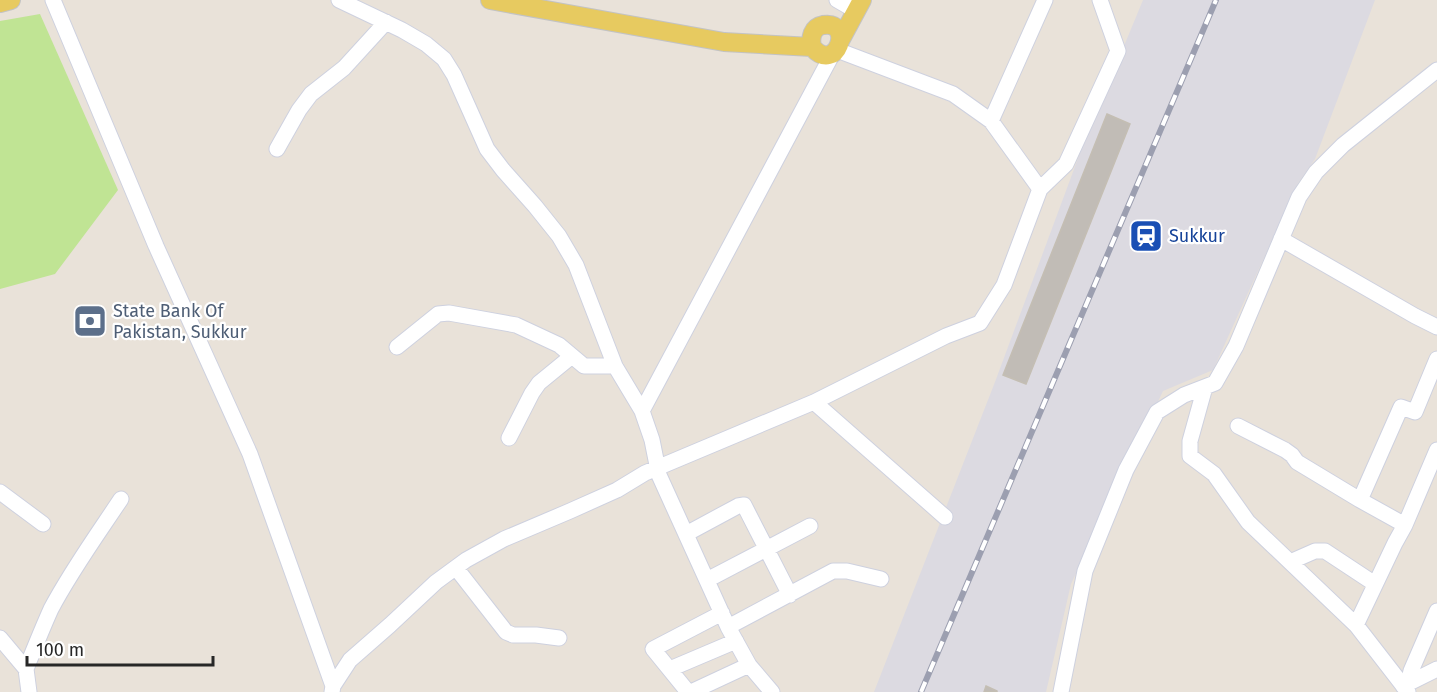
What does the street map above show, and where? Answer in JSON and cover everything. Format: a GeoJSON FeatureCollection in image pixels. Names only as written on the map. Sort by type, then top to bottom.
{"type":"FeatureCollection","features":[{"type":"Feature","properties":{"kind":"main road"},"geometry":{"type":"LineString","coordinates":[[0,3],[11,0]]}},
{"type":"Feature","properties":{"kind":"main road"},"geometry":{"type":"LineString","coordinates":[[496,1],[724,42],[812,47],[821,55],[827,55],[837,47],[859,5]]}},
{"type":"Feature","properties":{"kind":"main road"},"geometry":{"type":"LineString","coordinates":[[812,47],[811,36],[814,30],[824,25],[836,28],[839,33],[837,47]]}},
{"type":"Feature","properties":{"kind":"street"},"geometry":{"type":"LineString","coordinates":[[53,0],[156,246],[250,454],[333,689]]}},
{"type":"Feature","properties":{"kind":"street"},"geometry":{"type":"LineString","coordinates":[[339,0],[387,22],[426,44],[444,59],[454,75],[487,149],[559,236],[576,265],[615,366],[649,427],[659,475],[725,620],[749,665],[772,692]]}},
{"type":"Feature","properties":{"kind":"street"},"geometry":{"type":"LineString","coordinates":[[837,0],[859,5]]}},
{"type":"Feature","properties":{"kind":"street"},"geometry":{"type":"LineString","coordinates":[[991,121],[1045,0]]}},
{"type":"Feature","properties":{"kind":"street"},"geometry":{"type":"LineString","coordinates":[[333,689],[350,660],[436,582],[504,539],[616,490],[645,473],[814,402],[946,336],[980,323],[1004,285],[1040,189],[1066,164],[1118,51],[1100,0]]}},
{"type":"Feature","properties":{"kind":"street"},"geometry":{"type":"LineString","coordinates":[[277,149],[311,94],[344,68],[387,22]]}},
{"type":"Feature","properties":{"kind":"street"},"geometry":{"type":"LineString","coordinates":[[642,411],[837,47],[953,94],[991,121],[1040,189]]}},
{"type":"Feature","properties":{"kind":"street"},"geometry":{"type":"LineString","coordinates":[[1062,692],[1085,571],[1126,470],[1157,412],[1184,395],[1215,383],[1236,346],[1299,197],[1316,172],[1343,145],[1437,70]]}},
{"type":"Feature","properties":{"kind":"street"},"geometry":{"type":"LineString","coordinates":[[1281,239],[1437,327]]}},
{"type":"Feature","properties":{"kind":"street"},"geometry":{"type":"LineString","coordinates":[[397,347],[438,314],[448,313],[516,325],[559,345],[584,366],[615,366]]}},
{"type":"Feature","properties":{"kind":"street"},"geometry":{"type":"LineString","coordinates":[[509,438],[539,383],[572,356]]}},
{"type":"Feature","properties":{"kind":"street"},"geometry":{"type":"LineString","coordinates":[[1360,500],[1401,407],[1415,412],[1437,359]]}},
{"type":"Feature","properties":{"kind":"street"},"geometry":{"type":"LineString","coordinates":[[1205,387],[1190,441],[1190,456],[1214,474],[1248,522],[1356,625],[1406,687]]}},
{"type":"Feature","properties":{"kind":"street"},"geometry":{"type":"LineString","coordinates":[[814,402],[945,516]]}},
{"type":"Feature","properties":{"kind":"street"},"geometry":{"type":"LineString","coordinates":[[1239,426],[1285,450],[1296,462],[1405,525]]}},
{"type":"Feature","properties":{"kind":"street"},"geometry":{"type":"LineString","coordinates":[[1356,625],[1405,525],[1437,450]]}},
{"type":"Feature","properties":{"kind":"street"},"geometry":{"type":"LineString","coordinates":[[0,492],[43,524]]}},
{"type":"Feature","properties":{"kind":"street"},"geometry":{"type":"LineString","coordinates":[[29,692],[26,669],[50,611],[78,563],[121,499]]}},
{"type":"Feature","properties":{"kind":"street"},"geometry":{"type":"LineString","coordinates":[[686,534],[744,505],[790,595]]}},
{"type":"Feature","properties":{"kind":"street"},"geometry":{"type":"LineString","coordinates":[[707,580],[810,526]]}},
{"type":"Feature","properties":{"kind":"street"},"geometry":{"type":"LineString","coordinates":[[1290,562],[1315,551],[1324,551],[1375,584]]}},
{"type":"Feature","properties":{"kind":"street"},"geometry":{"type":"LineString","coordinates":[[456,568],[506,632],[513,635],[536,635],[559,639]]}},
{"type":"Feature","properties":{"kind":"street"},"geometry":{"type":"LineString","coordinates":[[749,665],[690,692],[653,649],[790,595],[833,571],[847,571],[881,579]]}},
{"type":"Feature","properties":{"kind":"street"},"geometry":{"type":"LineString","coordinates":[[1406,687],[1437,611]]}},
{"type":"Feature","properties":{"kind":"street"},"geometry":{"type":"LineString","coordinates":[[0,638],[26,669]]}},
{"type":"Feature","properties":{"kind":"street"},"geometry":{"type":"LineString","coordinates":[[670,669],[736,641]]}},
{"type":"Feature","properties":{"kind":"street"},"geometry":{"type":"LineString","coordinates":[[1406,687],[1437,669]]}},
{"type":"Feature","properties":{"kind":"shaded area"},"geometry":{"type":"Polygon","coordinates":[[[1143,0],[1375,0],[1315,159],[1298,183],[1213,370],[1163,391],[1071,584],[1046,692],[874,692],[995,382],[1083,145],[1143,0]]]}},
{"type":"Feature","properties":{"kind":"green space"},"geometry":{"type":"Polygon","coordinates":[[[40,14],[118,190],[55,274],[0,289],[0,21],[40,14]]]}},
{"type":"Feature","properties":{"kind":"building"},"geometry":{"type":"Polygon","coordinates":[[[1107,114],[1130,124],[1026,384],[1003,375],[1107,114]]]}},
{"type":"Feature","properties":{"kind":"building"},"geometry":{"type":"Polygon","coordinates":[[[986,686],[997,691],[997,692],[984,692],[986,686]]]}},
{"type":"Feature","properties":{"kind":"railway"},"geometry":{"type":"LineString","coordinates":[[921,692],[1216,0]]}},
{"type":"Feature","properties":{"kind":"place","name":"Sukkur"},"geometry":{"type":"Point","coordinates":[1146,236]}},
{"type":"Feature","properties":{"kind":"place","name":"State Bank Of Pakistan, Sukkur"},"geometry":{"type":"Point","coordinates":[90,321]}}]}
